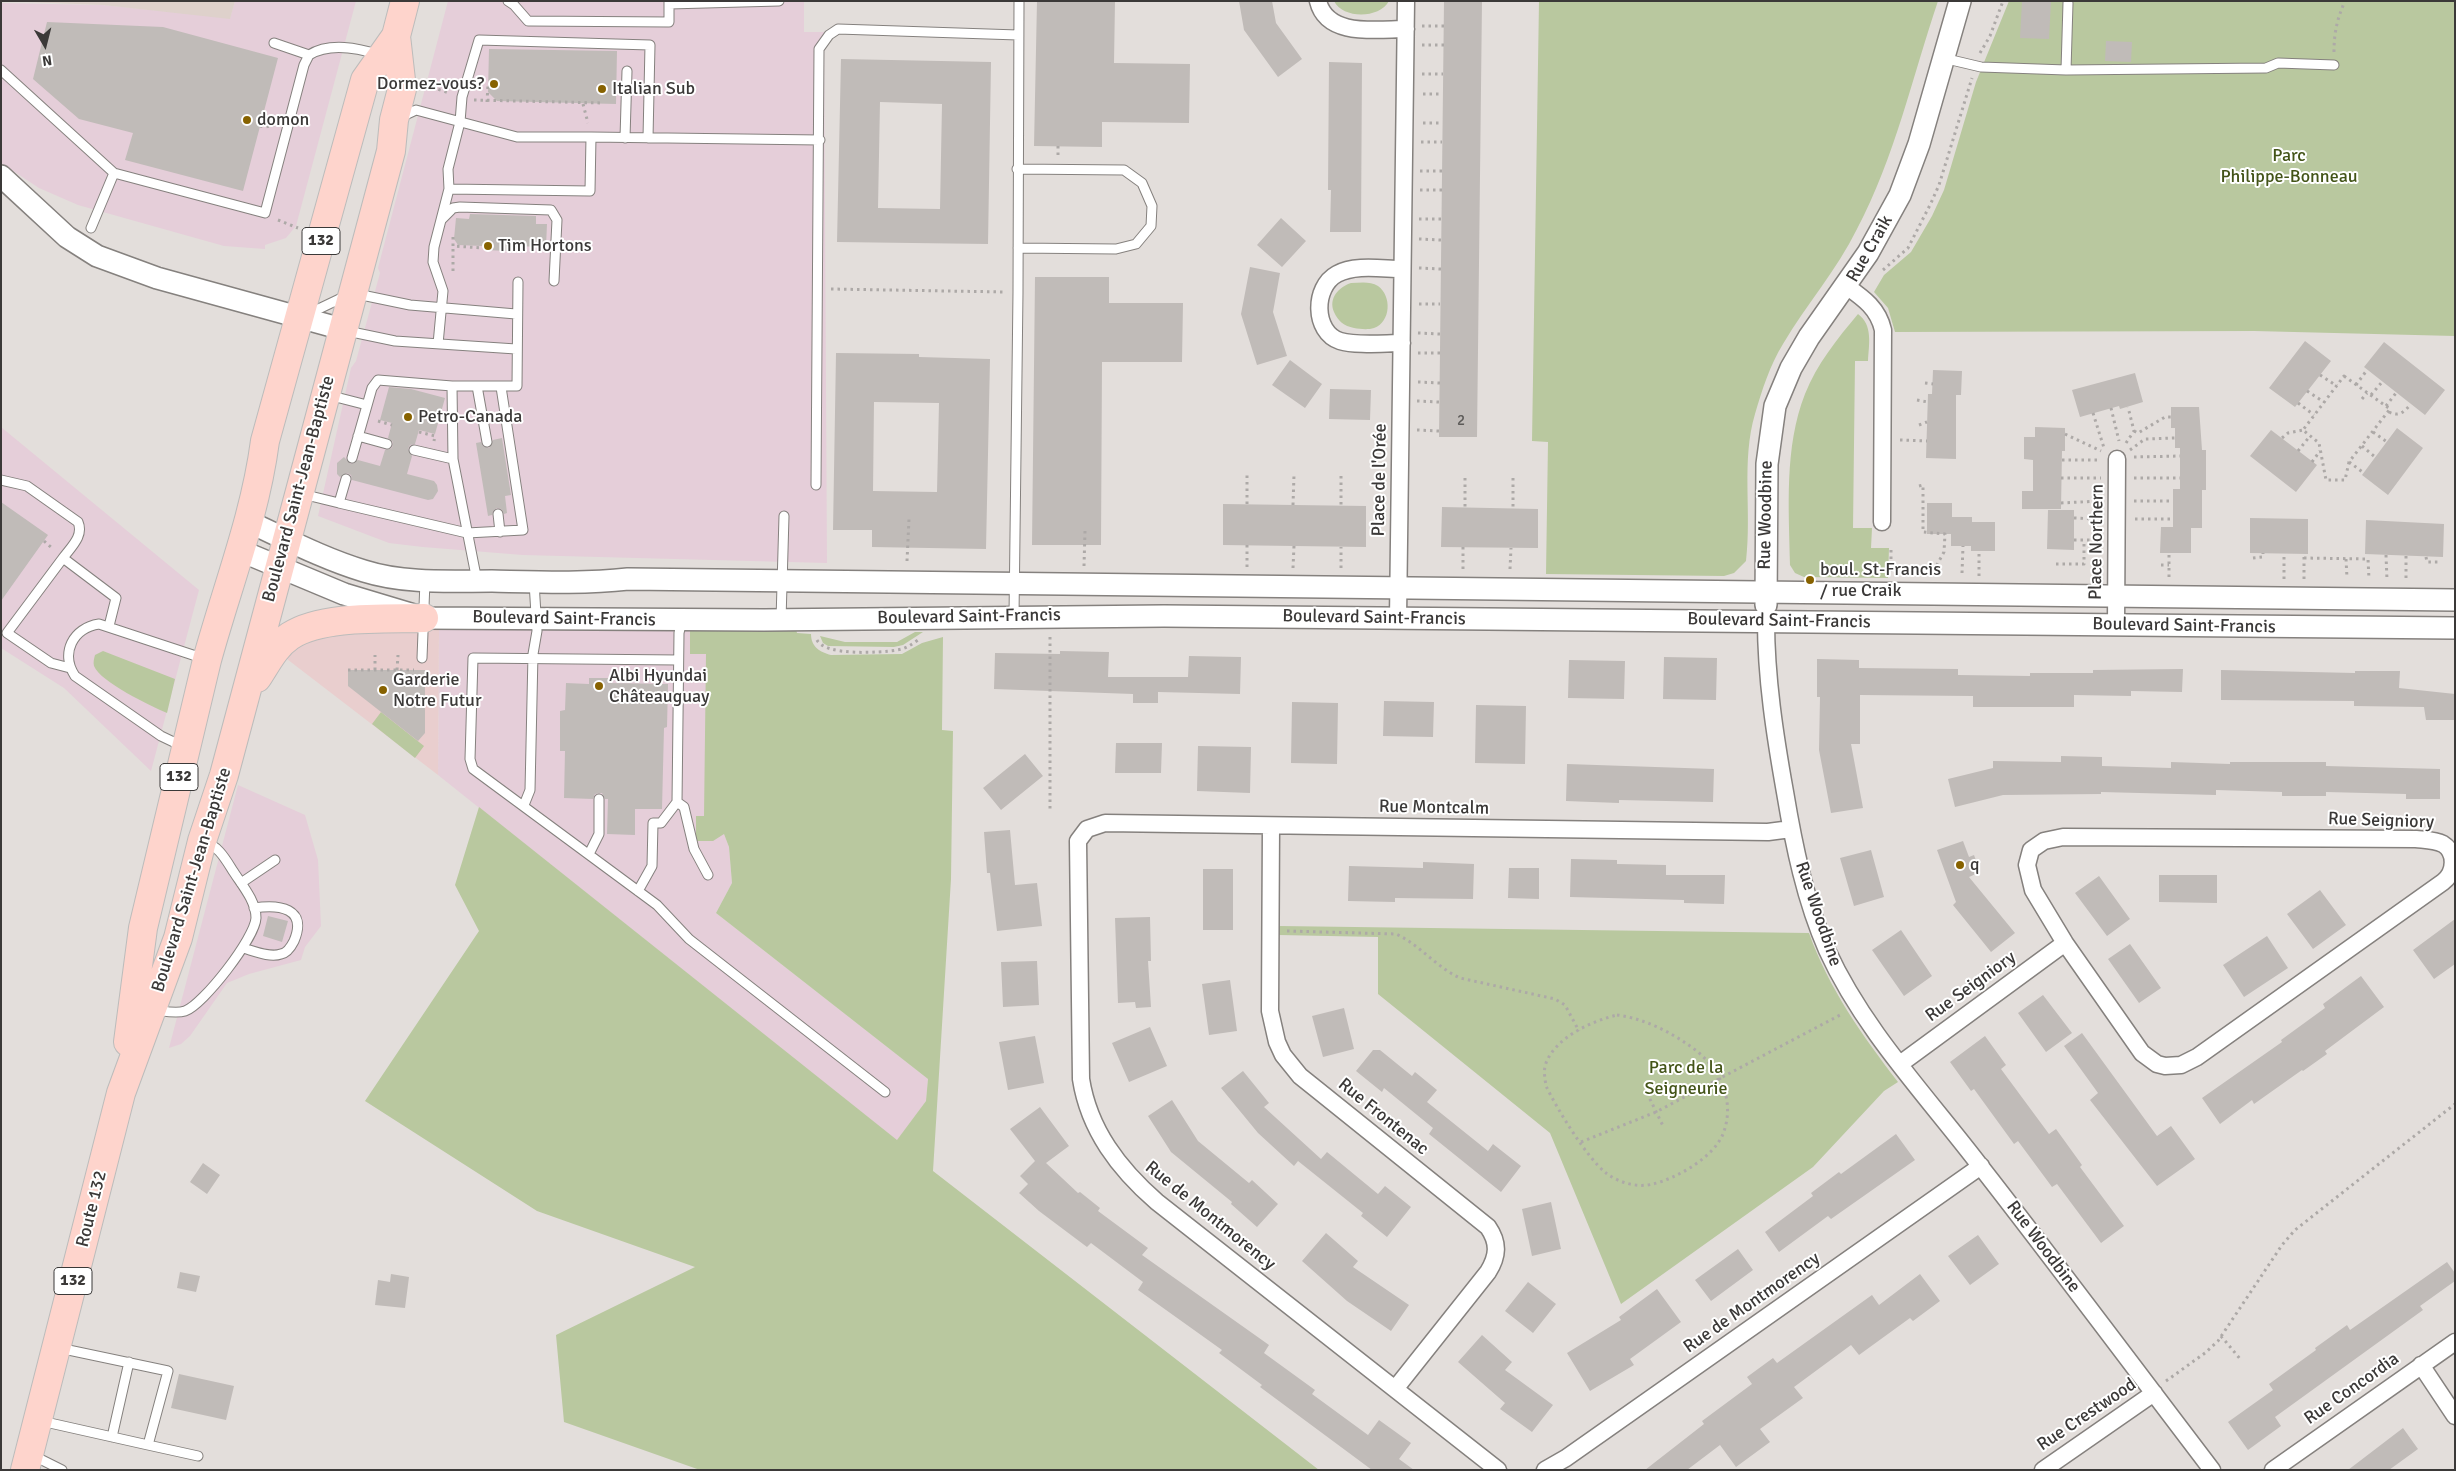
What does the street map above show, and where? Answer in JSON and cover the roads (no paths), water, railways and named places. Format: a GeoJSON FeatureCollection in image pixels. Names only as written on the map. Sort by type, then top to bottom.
{"type":"FeatureCollection","features":[{"type":"Feature","properties":{"kind":"highway","name":"Boulevard Saint-Jean-Baptiste"},"geometry":{"type":"LineString","coordinates":[[121,1093],[142,1007],[143,928],[207,660],[241,551],[260,480],[266,441],[365,80],[392,51],[405,1]]}},
{"type":"Feature","properties":{"kind":"highway","name":"Boulevard Saint-Jean-Baptiste"},"geometry":{"type":"LineString","coordinates":[[142,1007],[178,938],[202,841],[224,775],[244,698],[297,544],[298,494],[391,151],[394,120],[402,89],[392,51]]}},
{"type":"Feature","properties":{"kind":"highway"},"geometry":{"type":"LineString","coordinates":[[244,698],[276,649],[290,636],[302,630],[338,622],[424,618]]}},
{"type":"Feature","properties":{"kind":"highway","name":"Route 132"},"geometry":{"type":"LineString","coordinates":[[27,1462],[121,1093]]}},
{"type":"Feature","properties":{"kind":"street"},"geometry":{"type":"LineString","coordinates":[[1318,1],[1323,14],[1337,24],[1357,28],[1414,27]]}},
{"type":"Feature","properties":{"kind":"street","name":"Place de l'Orée"},"geometry":{"type":"LineString","coordinates":[[1398,618],[1402,269],[1414,27],[1406,1]]}},
{"type":"Feature","properties":{"kind":"street","name":"Rue Craik"},"geometry":{"type":"LineString","coordinates":[[1882,522],[1883,330],[1880,318],[1874,309],[1846,286],[1900,196],[1919,144],[1960,1]]}},
{"type":"Feature","properties":{"kind":"street"},"geometry":{"type":"LineString","coordinates":[[1,176],[67,238],[97,256],[157,278],[342,329]]}},
{"type":"Feature","properties":{"kind":"street"},"geometry":{"type":"LineString","coordinates":[[1402,269],[1353,269],[1337,274],[1322,292],[1319,308],[1324,327],[1329,334],[1339,341],[1402,343]]}},
{"type":"Feature","properties":{"kind":"street","name":"Rue Woodbine"},"geometry":{"type":"LineString","coordinates":[[1846,286],[1809,337],[1791,368],[1776,406],[1767,464],[1766,662],[1791,829],[1803,879],[1827,948],[1856,1005],[2212,1470]]}},
{"type":"Feature","properties":{"kind":"street","name":"Place Northern"},"geometry":{"type":"LineString","coordinates":[[2116,625],[2118,459]]}},
{"type":"Feature","properties":{"kind":"street","name":"Boulevard Saint-Francis"},"geometry":{"type":"LineString","coordinates":[[248,522],[363,571],[395,578],[425,580],[590,583],[628,580],[2455,600]]}},
{"type":"Feature","properties":{"kind":"street","name":"Boulevard Saint-Francis"},"geometry":{"type":"LineString","coordinates":[[241,551],[354,597],[424,618],[781,620],[1014,616],[2455,628]]}},
{"type":"Feature","properties":{"kind":"street","name":"Rue Montcalm"},"geometry":{"type":"LineString","coordinates":[[1080,836],[1096,825],[1105,823],[1768,832],[1791,829]]}},
{"type":"Feature","properties":{"kind":"street","name":"Rue Frontenac"},"geometry":{"type":"LineString","coordinates":[[1271,826],[1270,1011],[1276,1042],[1286,1060],[1315,1088],[1488,1227],[1496,1243],[1494,1262],[1488,1272],[1395,1389]]}},
{"type":"Feature","properties":{"kind":"street","name":"Rue de Montmorency"},"geometry":{"type":"LineString","coordinates":[[1080,836],[1076,848],[1080,1063],[1084,1097],[1096,1131],[1129,1176],[1157,1202],[1498,1470]]}},
{"type":"Feature","properties":{"kind":"street","name":"Rue Seigniory"},"geometry":{"type":"LineString","coordinates":[[2052,838],[2416,839],[2443,844],[2449,848],[2455,858],[2452,872],[2443,882],[2197,1057],[2181,1065],[2157,1064],[2142,1053],[2066,944],[2032,890],[2027,873],[2031,850],[2037,844],[2052,838]]}},
{"type":"Feature","properties":{"kind":"street","name":"Rue Seigniory"},"geometry":{"type":"LineString","coordinates":[[1900,1064],[2066,944]]}},
{"type":"Feature","properties":{"kind":"street","name":"Rue de Montmorency"},"geometry":{"type":"LineString","coordinates":[[1545,1470],[1566,1458],[1981,1166]]}},
{"type":"Feature","properties":{"kind":"street","name":"Rue Concordia"},"geometry":{"type":"LineString","coordinates":[[2273,1470],[2455,1342]]}},
{"type":"Feature","properties":{"kind":"street"},"geometry":{"type":"LineString","coordinates":[[2421,1365],[2455,1416]]}},
{"type":"Feature","properties":{"kind":"street","name":"Rue Crestwood"},"geometry":{"type":"LineString","coordinates":[[2043,1470],[2154,1394]]}},
{"type":"Feature","properties":{"kind":"lane"},"geometry":{"type":"LineString","coordinates":[[508,1],[528,21],[669,22],[669,3],[779,1]]}},
{"type":"Feature","properties":{"kind":"lane"},"geometry":{"type":"LineString","coordinates":[[1014,616],[1019,1]]}},
{"type":"Feature","properties":{"kind":"lane"},"geometry":{"type":"LineString","coordinates":[[2066,70],[2068,3]]}},
{"type":"Feature","properties":{"kind":"lane"},"geometry":{"type":"LineString","coordinates":[[816,485],[820,140],[819,49],[829,35],[838,29],[1018,35]]}},
{"type":"Feature","properties":{"kind":"lane"},"geometry":{"type":"LineString","coordinates":[[438,344],[443,291],[433,262],[449,189],[448,169],[460,122],[462,97],[478,40],[650,45],[648,138]]}},
{"type":"Feature","properties":{"kind":"lane"},"geometry":{"type":"LineString","coordinates":[[274,43],[309,55],[331,48],[347,47],[392,51]]}},
{"type":"Feature","properties":{"kind":"lane"},"geometry":{"type":"LineString","coordinates":[[1,70],[114,173],[265,213],[304,65],[309,55]]}},
{"type":"Feature","properties":{"kind":"lane"},"geometry":{"type":"LineString","coordinates":[[1943,58],[1981,68],[2066,70],[2266,68],[2278,63],[2334,65]]}},
{"type":"Feature","properties":{"kind":"lane"},"geometry":{"type":"LineString","coordinates":[[626,138],[627,71]]}},
{"type":"Feature","properties":{"kind":"lane"},"geometry":{"type":"LineString","coordinates":[[394,120],[416,110],[517,136],[820,140]]}},
{"type":"Feature","properties":{"kind":"lane"},"geometry":{"type":"LineString","coordinates":[[449,189],[590,191],[592,138]]}},
{"type":"Feature","properties":{"kind":"lane"},"geometry":{"type":"LineString","coordinates":[[1018,169],[1124,170],[1142,183],[1152,206],[1152,226],[1136,244],[1116,249],[1018,248]]}},
{"type":"Feature","properties":{"kind":"lane"},"geometry":{"type":"LineString","coordinates":[[91,228],[114,173]]}},
{"type":"Feature","properties":{"kind":"lane"},"geometry":{"type":"LineString","coordinates":[[441,220],[453,208],[460,207],[551,210],[557,220],[554,281]]}},
{"type":"Feature","properties":{"kind":"lane"},"geometry":{"type":"LineString","coordinates":[[352,458],[372,388],[378,380],[452,386],[517,386],[516,314],[518,282]]}},
{"type":"Feature","properties":{"kind":"lane"},"geometry":{"type":"LineString","coordinates":[[300,318],[352,293],[395,303],[516,314]]}},
{"type":"Feature","properties":{"kind":"lane"},"geometry":{"type":"LineString","coordinates":[[342,329],[395,341],[516,349]]}},
{"type":"Feature","properties":{"kind":"lane"},"geometry":{"type":"LineString","coordinates":[[452,386],[453,460],[477,581]]}},
{"type":"Feature","properties":{"kind":"lane"},"geometry":{"type":"LineString","coordinates":[[477,386],[487,442]]}},
{"type":"Feature","properties":{"kind":"lane"},"geometry":{"type":"LineString","coordinates":[[298,494],[467,533],[523,530],[501,387]]}},
{"type":"Feature","properties":{"kind":"lane"},"geometry":{"type":"LineString","coordinates":[[325,394],[367,405]]}},
{"type":"Feature","properties":{"kind":"lane"},"geometry":{"type":"LineString","coordinates":[[358,436],[387,444]]}},
{"type":"Feature","properties":{"kind":"lane"},"geometry":{"type":"LineString","coordinates":[[414,450],[453,460]]}},
{"type":"Feature","properties":{"kind":"lane"},"geometry":{"type":"LineString","coordinates":[[338,502],[346,479]]}},
{"type":"Feature","properties":{"kind":"lane"},"geometry":{"type":"LineString","coordinates":[[1,480],[27,486],[78,522],[81,528],[79,536],[63,558],[4,632],[51,663],[70,668],[82,681],[161,736],[186,748]]}},
{"type":"Feature","properties":{"kind":"lane"},"geometry":{"type":"LineString","coordinates":[[498,514],[500,532]]}},
{"type":"Feature","properties":{"kind":"lane"},"geometry":{"type":"LineString","coordinates":[[781,620],[784,516]]}},
{"type":"Feature","properties":{"kind":"lane"},"geometry":{"type":"LineString","coordinates":[[63,558],[116,598],[110,626]]}},
{"type":"Feature","properties":{"kind":"lane"},"geometry":{"type":"LineString","coordinates":[[422,658],[425,580]]}},
{"type":"Feature","properties":{"kind":"lane"},"geometry":{"type":"LineString","coordinates":[[524,805],[530,790],[537,619],[534,582]]}},
{"type":"Feature","properties":{"kind":"lane"},"geometry":{"type":"LineString","coordinates":[[638,891],[652,866],[653,823],[662,823],[677,802],[678,660],[679,633],[682,620]]}},
{"type":"Feature","properties":{"kind":"lane"},"geometry":{"type":"LineString","coordinates":[[70,668],[70,649],[78,632],[93,625],[110,626],[207,660]]}},
{"type":"Feature","properties":{"kind":"lane"},"geometry":{"type":"LineString","coordinates":[[678,660],[473,658],[471,764],[473,769],[657,905],[688,939],[885,1092]]}},
{"type":"Feature","properties":{"kind":"lane"},"geometry":{"type":"LineString","coordinates":[[590,854],[599,834],[599,799]]}},
{"type":"Feature","properties":{"kind":"lane"},"geometry":{"type":"LineString","coordinates":[[677,802],[684,807],[694,849],[708,875]]}},
{"type":"Feature","properties":{"kind":"lane"},"geometry":{"type":"LineString","coordinates":[[142,1007],[175,1012],[192,1007],[243,948],[254,929],[254,908],[241,883],[220,852],[202,841]]}},
{"type":"Feature","properties":{"kind":"lane"},"geometry":{"type":"LineString","coordinates":[[241,883],[276,860]]}},
{"type":"Feature","properties":{"kind":"lane"},"geometry":{"type":"LineString","coordinates":[[243,948],[267,954],[282,954],[287,951],[296,934],[297,919],[293,913],[269,905],[254,908]]}},
{"type":"Feature","properties":{"kind":"lane"},"geometry":{"type":"LineString","coordinates":[[56,1347],[168,1372],[148,1445]]}},
{"type":"Feature","properties":{"kind":"lane"},"geometry":{"type":"LineString","coordinates":[[112,1437],[130,1362]]}},
{"type":"Feature","properties":{"kind":"lane"},"geometry":{"type":"LineString","coordinates":[[38,1420],[198,1456]]}},
{"type":"Feature","properties":{"kind":"lane"},"geometry":{"type":"LineString","coordinates":[[27,1462],[62,1470]]}},
{"type":"Feature","properties":{"kind":"place","name":"Dormez-vous?"},"geometry":{"type":"Point","coordinates":[494,84]}},
{"type":"Feature","properties":{"kind":"place","name":"Italian Sub"},"geometry":{"type":"Point","coordinates":[602,89]}},
{"type":"Feature","properties":{"kind":"place","name":"domon"},"geometry":{"type":"Point","coordinates":[247,120]}},
{"type":"Feature","properties":{"kind":"place","name":"Tim Hortons"},"geometry":{"type":"Point","coordinates":[488,246]}},
{"type":"Feature","properties":{"kind":"place","name":"Petro-Canada"},"geometry":{"type":"Point","coordinates":[408,417]}},
{"type":"Feature","properties":{"kind":"place","name":"boul. St-Francis / rue Craik"},"geometry":{"type":"Point","coordinates":[1810,580]}},
{"type":"Feature","properties":{"kind":"place","name":"Albi Hyundai Châteauguay"},"geometry":{"type":"Point","coordinates":[599,686]}},
{"type":"Feature","properties":{"kind":"place","name":"Garderie Notre Futur"},"geometry":{"type":"Point","coordinates":[383,690]}},
{"type":"Feature","properties":{"kind":"place","name":"q"},"geometry":{"type":"Point","coordinates":[1960,865]}},
{"type":"Feature","properties":{"kind":"park label","name":"Parc Philippe-Bonneau"},"geometry":{"type":"Point","coordinates":[2289,166]}},
{"type":"Feature","properties":{"kind":"park label","name":"Parc de la Seigneurie"},"geometry":{"type":"Point","coordinates":[1686,1078]}}]}
